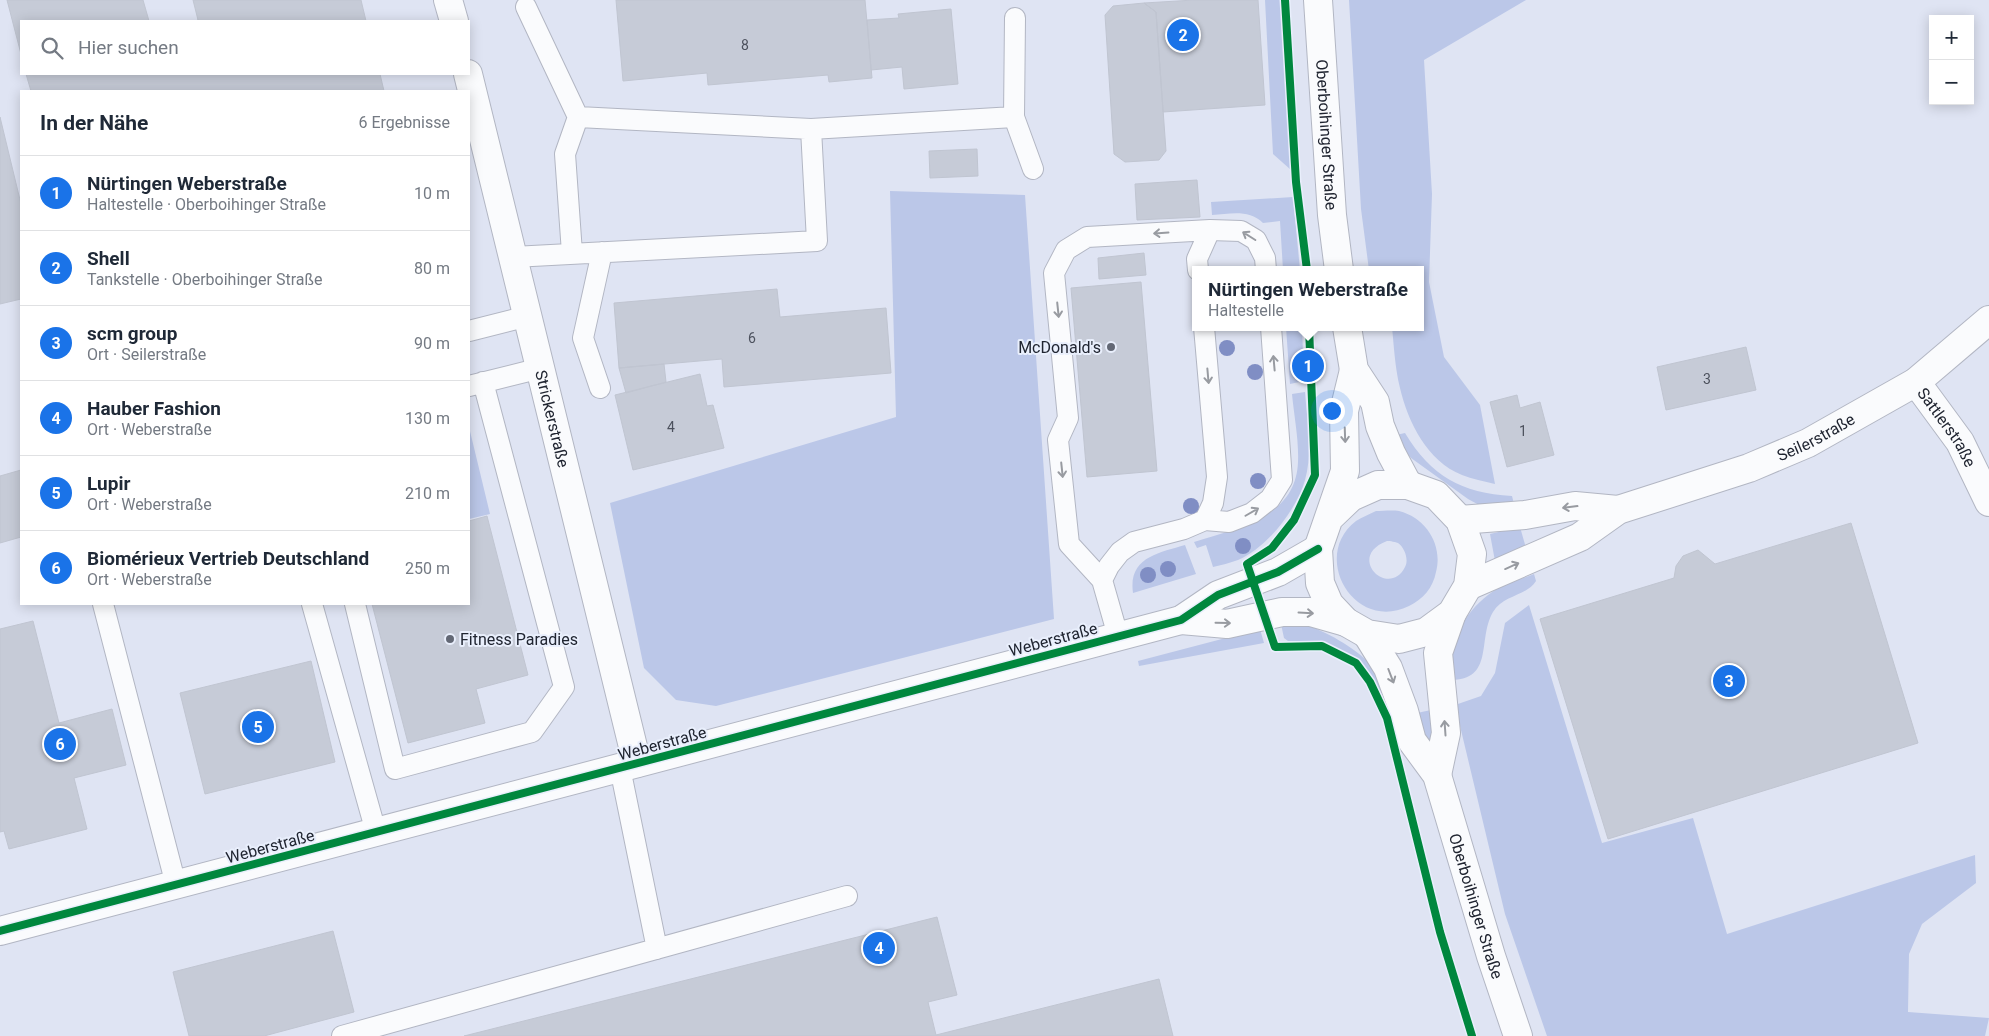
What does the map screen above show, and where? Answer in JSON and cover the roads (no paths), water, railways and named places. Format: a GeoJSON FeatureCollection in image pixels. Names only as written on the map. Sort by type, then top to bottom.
{"type":"FeatureCollection","features":[{"type":"Feature","properties":{"kind":"street"},"geometry":{"type":"LineString","coordinates":[[448,0],[454,20]]}},
{"type":"Feature","properties":{"kind":"street","name":"Oberboihinger Straße"},"geometry":{"type":"LineString","coordinates":[[1318,0],[1332,215],[1338,266]]}},
{"type":"Feature","properties":{"kind":"street","name":"Strickerstraße"},"geometry":{"type":"LineString","coordinates":[[468,75],[475,129],[513,257],[541,368],[628,766]]}},
{"type":"Feature","properties":{"kind":"street","name":"Seilerstraße"},"geometry":{"type":"LineString","coordinates":[[1468,586],[1580,537],[1618,510],[1749,468],[1808,443],[1916,382],[1989,320]]}},
{"type":"Feature","properties":{"kind":"street"},"geometry":{"type":"LineString","coordinates":[[1330,517],[1351,497],[1378,485],[1408,485],[1436,495],[1460,520],[1472,554],[1468,586],[1452,613],[1426,632],[1400,639],[1356,628],[1329,604],[1320,583],[1318,549],[1346,471],[1344,411],[1354,370],[1348,331]]}},
{"type":"Feature","properties":{"kind":"street"},"geometry":{"type":"LineString","coordinates":[[1354,370],[1375,402],[1380,426],[1391,453],[1408,485]]}},
{"type":"Feature","properties":{"kind":"street","name":"Sattlerstraße"},"geometry":{"type":"LineString","coordinates":[[1916,382],[1960,442],[1989,502]]}},
{"type":"Feature","properties":{"kind":"street","name":"Seilerstraße"},"geometry":{"type":"LineString","coordinates":[[1460,520],[1525,515],[1575,506],[1618,510]]}},
{"type":"Feature","properties":{"kind":"street","name":"Weberstraße"},"geometry":{"type":"LineString","coordinates":[[1181,620],[1218,595],[1278,572],[1318,549]]}},
{"type":"Feature","properties":{"kind":"street","name":"Weberstraße"},"geometry":{"type":"LineString","coordinates":[[0,931],[1181,620],[1227,624],[1282,612],[1311,612],[1356,628]]}},
{"type":"Feature","properties":{"kind":"street","name":"Oberboihinger Straße"},"geometry":{"type":"LineString","coordinates":[[1437,776],[1446,733],[1438,653],[1452,613]]}},
{"type":"Feature","properties":{"kind":"street","name":"Oberboihinger Straße"},"geometry":{"type":"LineString","coordinates":[[1356,628],[1388,668],[1404,711],[1412,741],[1437,776],[1491,956],[1518,1036]]}},
{"type":"Feature","properties":{"kind":"lane"},"geometry":{"type":"LineString","coordinates":[[526,7],[578,117],[565,154],[572,254]]}},
{"type":"Feature","properties":{"kind":"lane"},"geometry":{"type":"LineString","coordinates":[[1015,18],[1014,117],[1033,169]]}},
{"type":"Feature","properties":{"kind":"lane"},"geometry":{"type":"LineString","coordinates":[[578,117],[811,129],[1014,117]]}},
{"type":"Feature","properties":{"kind":"lane"},"geometry":{"type":"LineString","coordinates":[[513,257],[817,241],[811,129]]}},
{"type":"Feature","properties":{"kind":"lane"},"geometry":{"type":"LineString","coordinates":[[1198,266],[1197,259],[1210,230]]}},
{"type":"Feature","properties":{"kind":"lane"},"geometry":{"type":"LineString","coordinates":[[1118,636],[1102,580],[1069,544],[1058,440],[1068,418],[1054,273],[1066,250],[1087,237],[1210,230],[1242,231],[1256,240],[1265,258],[1266,266]]}},
{"type":"Feature","properties":{"kind":"lane"},"geometry":{"type":"LineString","coordinates":[[600,388],[583,338],[602,252]]}},
{"type":"Feature","properties":{"kind":"lane"},"geometry":{"type":"LineString","coordinates":[[470,331],[528,316]]}},
{"type":"Feature","properties":{"kind":"lane"},"geometry":{"type":"LineString","coordinates":[[1204,331],[1217,477],[1213,503],[1206,520]]}},
{"type":"Feature","properties":{"kind":"lane"},"geometry":{"type":"LineString","coordinates":[[1102,580],[1109,566],[1120,552],[1134,542],[1184,529],[1206,520],[1230,522],[1252,512],[1270,498],[1282,480],[1271,331]]}},
{"type":"Feature","properties":{"kind":"lane"},"geometry":{"type":"LineString","coordinates":[[355,605],[395,769],[532,732],[564,687],[476,384],[541,368]]}},
{"type":"Feature","properties":{"kind":"lane"},"geometry":{"type":"LineString","coordinates":[[103,605],[176,885]]}},
{"type":"Feature","properties":{"kind":"lane"},"geometry":{"type":"LineString","coordinates":[[312,605],[376,832]]}},
{"type":"Feature","properties":{"kind":"lane"},"geometry":{"type":"LineString","coordinates":[[628,766],[657,949]]}},
{"type":"Feature","properties":{"kind":"lane"},"geometry":{"type":"LineString","coordinates":[[342,1036],[847,896]]}},
{"type":"Feature","properties":{"kind":"place","name":"Shell"},"geometry":{"type":"Point","coordinates":[1183,35]}},
{"type":"Feature","properties":{"kind":"place","name":"McDonald's"},"geometry":{"type":"Point","coordinates":[1111,347]}},
{"type":"Feature","properties":{"kind":"place","name":"Nürtingen Weberstraße"},"geometry":{"type":"Point","coordinates":[1308,366]}},
{"type":"Feature","properties":{"kind":"place","name":"Fitness Paradies"},"geometry":{"type":"Point","coordinates":[450,639]}},
{"type":"Feature","properties":{"kind":"place","name":"scm group"},"geometry":{"type":"Point","coordinates":[1729,681]}},
{"type":"Feature","properties":{"kind":"place","name":"Lupir"},"geometry":{"type":"Point","coordinates":[258,727]}},
{"type":"Feature","properties":{"kind":"place","name":"Biomérieux Vertrieb Deutschland"},"geometry":{"type":"Point","coordinates":[60,744]}},
{"type":"Feature","properties":{"kind":"place","name":"Hauber Fashion"},"geometry":{"type":"Point","coordinates":[879,948]}}]}
